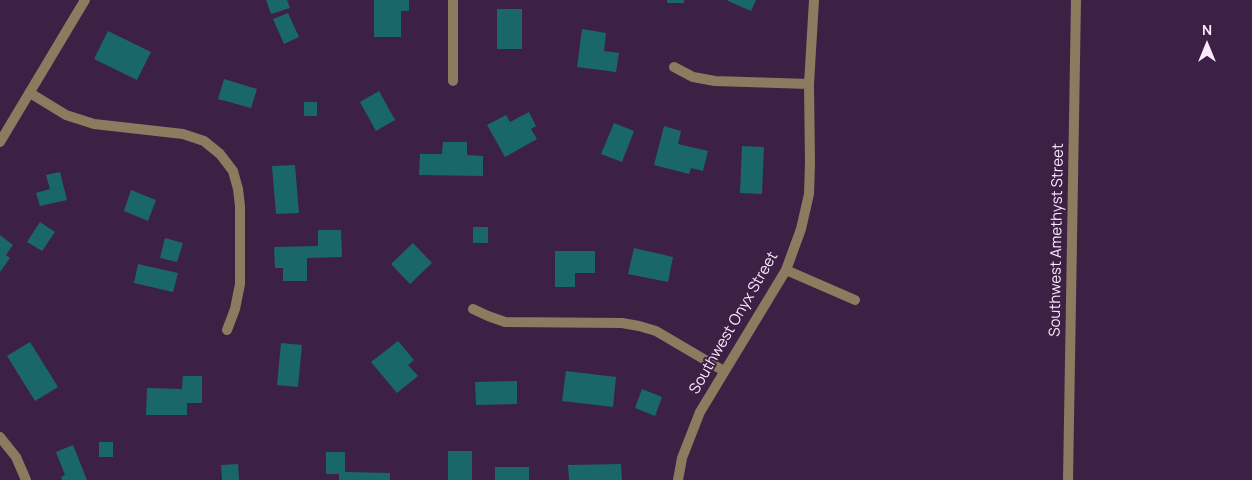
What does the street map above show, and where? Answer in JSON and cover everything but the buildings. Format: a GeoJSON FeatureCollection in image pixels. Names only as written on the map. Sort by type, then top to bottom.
{"type":"FeatureCollection","features":[{"type":"Feature","properties":{"kind":"street"},"geometry":{"type":"LineString","coordinates":[[0,142],[85,0]]}},
{"type":"Feature","properties":{"kind":"street"},"geometry":{"type":"LineString","coordinates":[[453,0],[453,81]]}},
{"type":"Feature","properties":{"kind":"street","name":"Southwest Onyx Street"},"geometry":{"type":"LineString","coordinates":[[678,480],[682,458],[700,412],[786,270],[801,229],[808,194],[810,163],[809,84],[814,0]]}},
{"type":"Feature","properties":{"kind":"street","name":"Southwest Amethyst Street"},"geometry":{"type":"LineString","coordinates":[[1068,480],[1076,0]]}},
{"type":"Feature","properties":{"kind":"street"},"geometry":{"type":"LineString","coordinates":[[674,67],[693,77],[716,81],[809,84]]}},
{"type":"Feature","properties":{"kind":"street"},"geometry":{"type":"LineString","coordinates":[[30,93],[66,115],[94,124],[183,134],[204,141],[220,154],[233,171],[240,206],[240,284],[235,309],[227,330]]}},
{"type":"Feature","properties":{"kind":"street"},"geometry":{"type":"LineString","coordinates":[[786,270],[855,300]]}},
{"type":"Feature","properties":{"kind":"street"},"geometry":{"type":"LineString","coordinates":[[473,308],[505,322],[639,326],[656,331],[724,371]]}},
{"type":"Feature","properties":{"kind":"street"},"geometry":{"type":"LineString","coordinates":[[0,436],[16,457],[26,480]]}}]}
